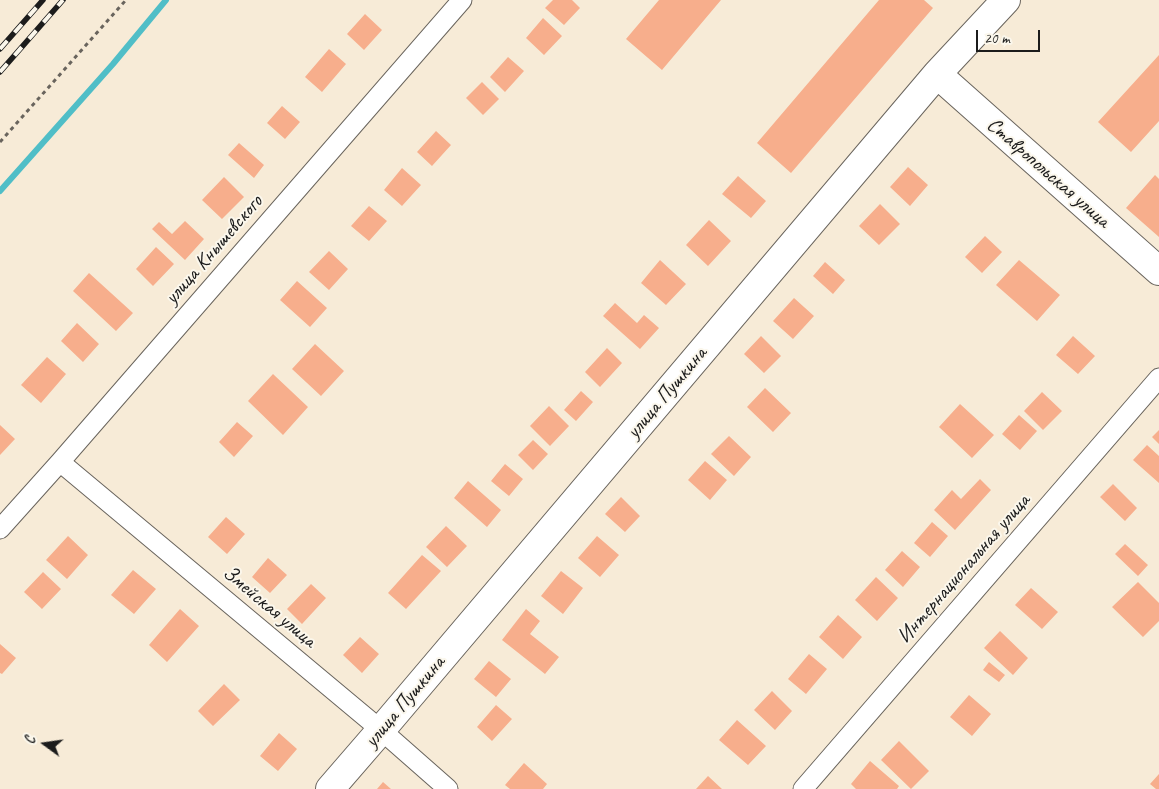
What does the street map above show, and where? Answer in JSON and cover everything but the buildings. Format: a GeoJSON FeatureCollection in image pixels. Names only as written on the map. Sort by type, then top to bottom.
{"type":"FeatureCollection","features":[{"type":"Feature","properties":{"kind":"main road","name":"улица Пушкина"},"geometry":{"type":"LineString","coordinates":[[330,789],[937,74],[1006,0]]}},
{"type":"Feature","properties":{"kind":"main road","name":"Ставропольская улица"},"geometry":{"type":"LineString","coordinates":[[937,74],[1159,271]]}},
{"type":"Feature","properties":{"kind":"street","name":"улица Кнышевского"},"geometry":{"type":"LineString","coordinates":[[0,529],[462,0]]}},
{"type":"Feature","properties":{"kind":"street","name":"Интернациональная улица"},"geometry":{"type":"LineString","coordinates":[[803,789],[1159,378]]}},
{"type":"Feature","properties":{"kind":"street","name":"Змейская улица"},"geometry":{"type":"LineString","coordinates":[[60,462],[382,730],[448,789]]}},
{"type":"Feature","properties":{"kind":"path"},"geometry":{"type":"LineString","coordinates":[[0,142],[126,0]]}},
{"type":"Feature","properties":{"kind":"waterway"},"geometry":{"type":"LineString","coordinates":[[0,191],[113,64],[166,0]]}},
{"type":"Feature","properties":{"kind":"railway"},"geometry":{"type":"LineString","coordinates":[[0,49],[43,0]]}},
{"type":"Feature","properties":{"kind":"railway"},"geometry":{"type":"LineString","coordinates":[[0,72],[63,0]]}}]}
